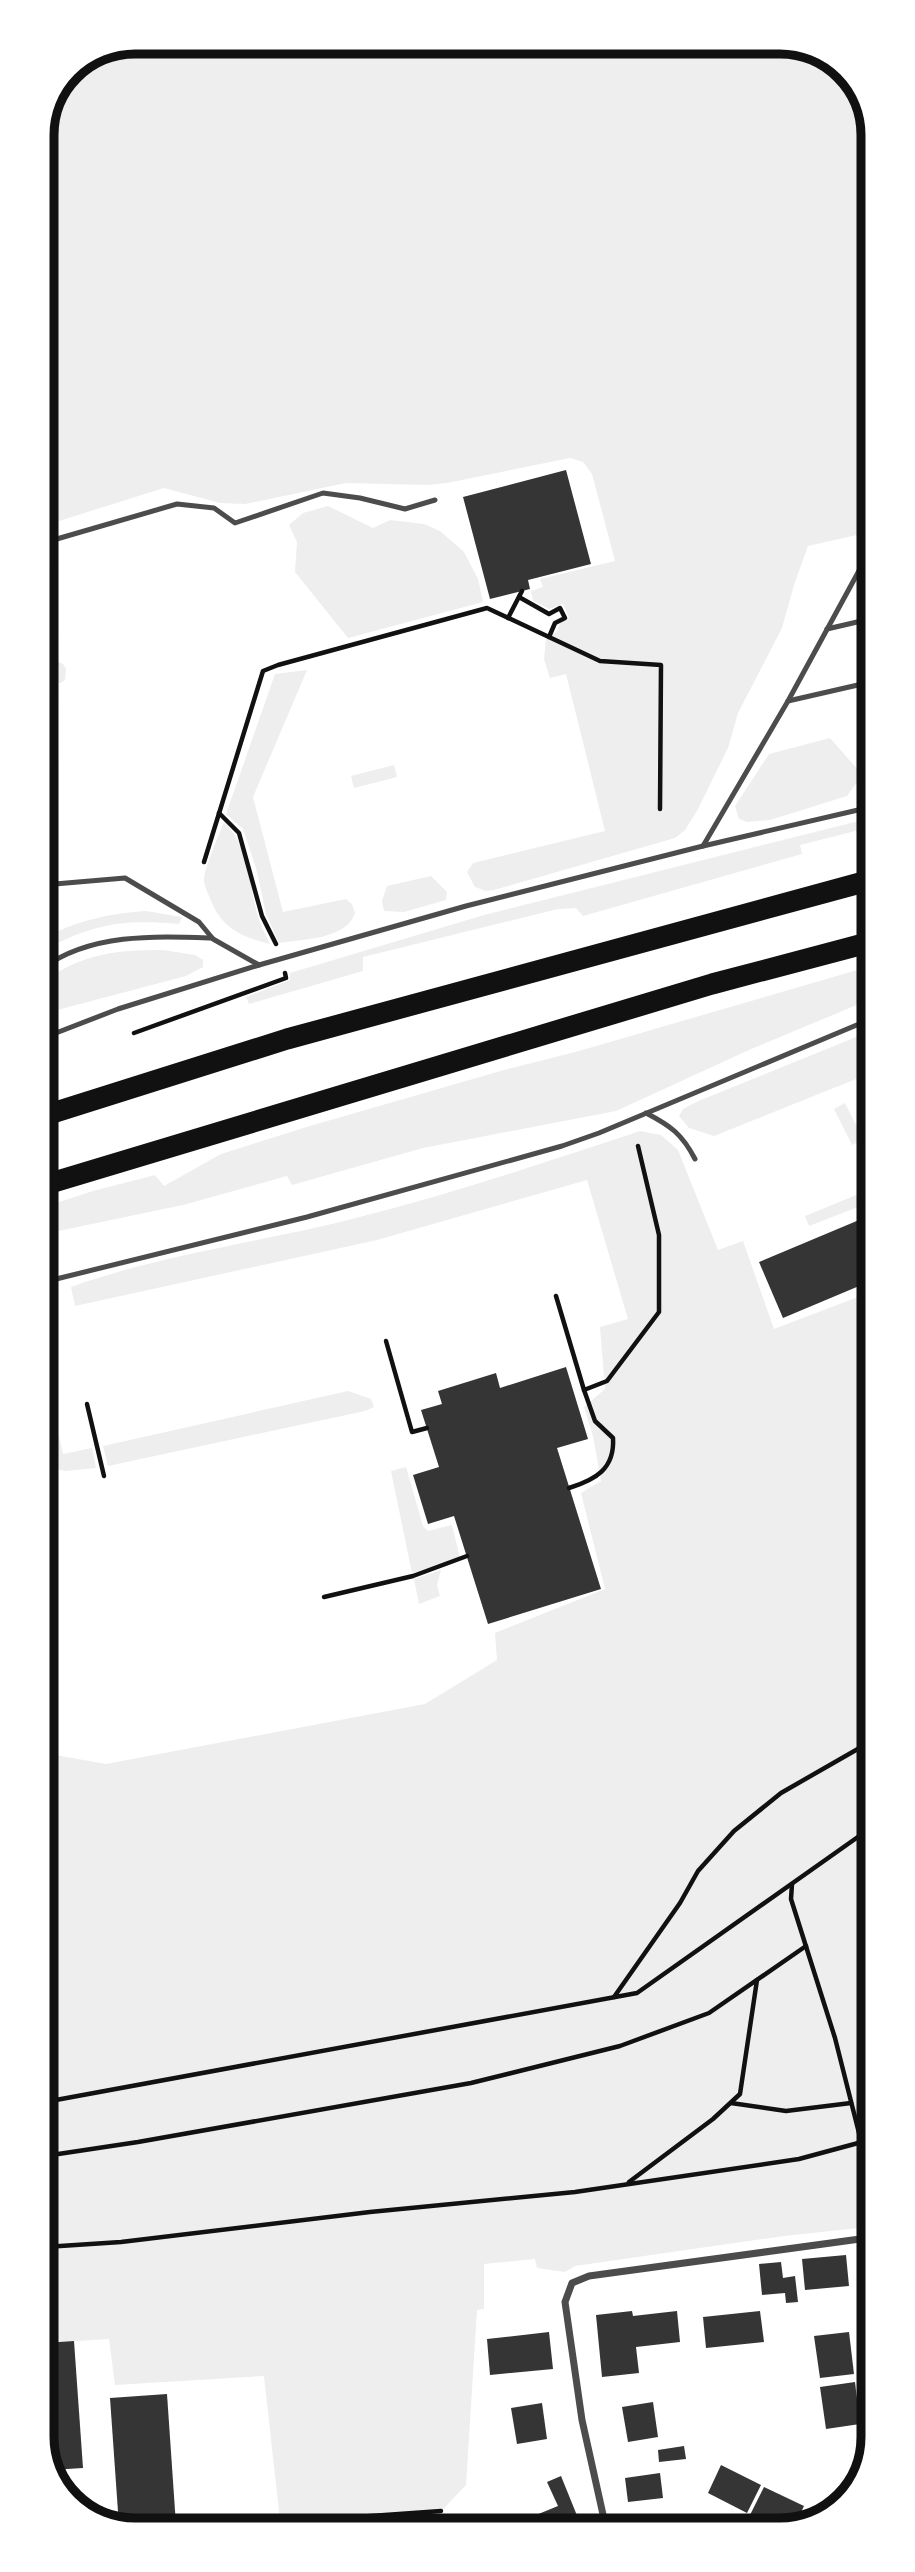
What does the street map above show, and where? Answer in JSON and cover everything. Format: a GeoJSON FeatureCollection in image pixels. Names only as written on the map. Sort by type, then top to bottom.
{"type":"FeatureCollection","features":[{"type":"Feature","properties":{"kind":"highway"},"geometry":{"type":"LineString","coordinates":[[54,1113],[287,1039],[861,883]]}},
{"type":"Feature","properties":{"kind":"highway"},"geometry":{"type":"LineString","coordinates":[[54,1182],[712,984],[861,945]]}},
{"type":"Feature","properties":{"kind":"street"},"geometry":{"type":"LineString","coordinates":[[604,2518],[582,2420],[565,2302],[572,2283],[589,2276],[861,2239]]}},
{"type":"Feature","properties":{"kind":"lane"},"geometry":{"type":"LineString","coordinates":[[54,540],[177,504],[214,508],[235,523],[323,493],[360,498],[405,509],[435,500]]}},
{"type":"Feature","properties":{"kind":"lane"},"geometry":{"type":"LineString","coordinates":[[703,846],[788,701],[861,567]]}},
{"type":"Feature","properties":{"kind":"lane"},"geometry":{"type":"LineString","coordinates":[[827,629],[861,621]]}},
{"type":"Feature","properties":{"kind":"lane"},"geometry":{"type":"LineString","coordinates":[[788,701],[861,684]]}},
{"type":"Feature","properties":{"kind":"lane"},"geometry":{"type":"LineString","coordinates":[[54,1034],[118,1009],[259,965],[466,906],[861,809]]}},
{"type":"Feature","properties":{"kind":"lane"},"geometry":{"type":"LineString","coordinates":[[54,884],[125,878],[199,922],[213,939],[259,965]]}},
{"type":"Feature","properties":{"kind":"lane"},"geometry":{"type":"LineString","coordinates":[[54,961],[104,941],[182,937],[213,939]]}},
{"type":"Feature","properties":{"kind":"lane"},"geometry":{"type":"LineString","coordinates":[[54,1280],[307,1217],[562,1146],[861,1023]]}},
{"type":"Feature","properties":{"kind":"lane"},"geometry":{"type":"LineString","coordinates":[[646,1113],[673,1128],[687,1144],[695,1159]]}},
{"type":"Feature","properties":{"kind":"path"},"geometry":{"type":"LineString","coordinates":[[508,618],[522,591]]}},
{"type":"Feature","properties":{"kind":"path"},"geometry":{"type":"LineString","coordinates":[[519,597],[550,614],[560,608],[565,618],[555,624],[549,637]]}},
{"type":"Feature","properties":{"kind":"path"},"geometry":{"type":"LineString","coordinates":[[204,862],[262,671],[487,608],[600,661],[662,665],[660,808]]}},
{"type":"Feature","properties":{"kind":"path"},"geometry":{"type":"LineString","coordinates":[[219,813],[239,833],[262,916],[275,944]]}},
{"type":"Feature","properties":{"kind":"path"},"geometry":{"type":"LineString","coordinates":[[134,1033],[286,978],[285,972]]}},
{"type":"Feature","properties":{"kind":"path"},"geometry":{"type":"LineString","coordinates":[[584,1390],[607,1381],[659,1312],[659,1234],[638,1146]]}},
{"type":"Feature","properties":{"kind":"path"},"geometry":{"type":"LineString","coordinates":[[556,1296],[595,1421],[612,1438],[614,1451],[609,1463],[590,1481],[569,1488]]}},
{"type":"Feature","properties":{"kind":"path"},"geometry":{"type":"LineString","coordinates":[[386,1341],[412,1432],[427,1428]]}},
{"type":"Feature","properties":{"kind":"path"},"geometry":{"type":"LineString","coordinates":[[87,1404],[104,1476]]}},
{"type":"Feature","properties":{"kind":"path"},"geometry":{"type":"LineString","coordinates":[[324,1597],[413,1576],[467,1556]]}},
{"type":"Feature","properties":{"kind":"path"},"geometry":{"type":"LineString","coordinates":[[614,1998],[680,1903],[698,1871],[734,1831],[781,1793],[861,1747]]}},
{"type":"Feature","properties":{"kind":"path"},"geometry":{"type":"LineString","coordinates":[[54,2100],[637,1993],[861,1835]]}},
{"type":"Feature","properties":{"kind":"path"},"geometry":{"type":"LineString","coordinates":[[54,2246],[121,2242],[575,2192],[799,2160],[861,2141],[835,2038],[791,1899],[792,1884]]}},
{"type":"Feature","properties":{"kind":"path"},"geometry":{"type":"LineString","coordinates":[[54,2155],[152,2140],[471,2083],[620,2046],[709,2012],[806,1945]]}},
{"type":"Feature","properties":{"kind":"path"},"geometry":{"type":"LineString","coordinates":[[626,2184],[713,2119],[740,2094],[758,1979]]}},
{"type":"Feature","properties":{"kind":"path"},"geometry":{"type":"LineString","coordinates":[[730,2103],[786,2111],[851,2103]]}},
{"type":"Feature","properties":{"kind":"path"},"geometry":{"type":"LineString","coordinates":[[342,2518],[441,2511]]}},
{"type":"Feature","properties":{"kind":"shaded area"},"geometry":{"type":"Polygon","coordinates":[[[135,54],[785,54],[820,65],[847,90],[858,114],[861,135],[861,534],[808,546],[782,628],[738,713],[728,748],[697,811],[685,830],[675,838],[494,890],[486,891],[475,887],[467,872],[473,863],[605,831],[566,674],[550,678],[544,659],[546,639],[557,631],[560,623],[569,618],[563,604],[549,609],[533,601],[531,591],[543,587],[540,579],[615,561],[592,474],[583,462],[570,458],[428,485],[346,483],[245,504],[220,503],[164,488],[54,523],[54,135],[60,104],[78,78],[90,68],[104,60],[135,54]]]}},
{"type":"Feature","properties":{"kind":"shaded area"},"geometry":{"type":"Polygon","coordinates":[[[328,506],[373,528],[390,520],[424,524],[440,531],[464,552],[478,579],[483,602],[348,638],[295,572],[297,542],[289,525],[303,513],[328,506]]]}},
{"type":"Feature","properties":{"kind":"shaded area"},"geometry":{"type":"Polygon","coordinates":[[[54,660],[63,664],[66,669],[65,680],[61,683],[54,682],[54,660]]]}},
{"type":"Feature","properties":{"kind":"shaded area"},"geometry":{"type":"Polygon","coordinates":[[[307,670],[253,797],[283,912],[346,899],[352,904],[355,913],[343,929],[333,933],[279,943],[266,914],[256,868],[243,829],[226,814],[275,674],[307,670]]]}},
{"type":"Feature","properties":{"kind":"shaded area"},"geometry":{"type":"Polygon","coordinates":[[[830,738],[860,772],[860,778],[847,796],[770,820],[747,822],[739,819],[735,806],[769,754],[830,738]]]}},
{"type":"Feature","properties":{"kind":"shaded area"},"geometry":{"type":"Polygon","coordinates":[[[394,765],[397,777],[354,788],[351,776],[394,765]]]}},
{"type":"Feature","properties":{"kind":"shaded area"},"geometry":{"type":"Polygon","coordinates":[[[861,821],[861,830],[800,845],[802,854],[583,916],[576,908],[558,909],[363,957],[363,971],[249,1004],[246,997],[290,980],[290,973],[484,915],[861,821]]]}},
{"type":"Feature","properties":{"kind":"shaded area"},"geometry":{"type":"Polygon","coordinates":[[[224,822],[232,831],[243,853],[258,917],[270,944],[240,934],[225,923],[206,888],[206,868],[224,822]]]}},
{"type":"Feature","properties":{"kind":"shaded area"},"geometry":{"type":"Polygon","coordinates":[[[431,876],[447,892],[446,900],[404,912],[384,911],[382,901],[387,886],[431,876]]]}},
{"type":"Feature","properties":{"kind":"shaded area"},"geometry":{"type":"Polygon","coordinates":[[[146,911],[182,917],[179,924],[141,922],[109,925],[78,934],[54,945],[54,933],[93,919],[146,911]]]}},
{"type":"Feature","properties":{"kind":"shaded area"},"geometry":{"type":"Polygon","coordinates":[[[163,950],[195,955],[203,960],[203,967],[186,976],[54,1012],[54,975],[86,959],[130,951],[163,950]]]}},
{"type":"Feature","properties":{"kind":"shaded area"},"geometry":{"type":"Polygon","coordinates":[[[861,969],[861,1003],[749,1050],[616,1111],[423,1148],[292,1185],[287,1176],[183,1205],[54,1232],[54,1204],[155,1175],[164,1186],[221,1154],[504,1070],[579,1051],[861,969]]]}},
{"type":"Feature","properties":{"kind":"shaded area"},"geometry":{"type":"Polygon","coordinates":[[[861,1035],[861,1077],[714,1136],[689,1128],[679,1116],[683,1109],[861,1035]]]}},
{"type":"Feature","properties":{"kind":"shaded area"},"geometry":{"type":"Polygon","coordinates":[[[845,1103],[861,1140],[852,1145],[834,1109],[845,1103]]]}},
{"type":"Feature","properties":{"kind":"shaded area"},"geometry":{"type":"Polygon","coordinates":[[[640,1131],[661,1135],[678,1150],[718,1250],[743,1241],[774,1329],[861,1296],[861,2229],[784,2236],[575,2266],[565,2272],[537,2268],[535,2259],[484,2264],[484,2309],[477,2310],[466,2485],[435,2518],[280,2518],[264,2376],[115,2385],[109,2339],[54,2342],[54,1755],[106,1764],[425,1704],[497,1660],[495,1633],[605,1589],[581,1493],[601,1481],[593,1436],[584,1407],[605,1389],[600,1327],[628,1319],[587,1180],[377,1240],[75,1306],[71,1287],[141,1266],[392,1209],[640,1131]]]}},
{"type":"Feature","properties":{"kind":"shaded area"},"geometry":{"type":"Polygon","coordinates":[[[861,1193],[861,1206],[809,1226],[805,1216],[861,1193]]]}},
{"type":"Feature","properties":{"kind":"shaded area"},"geometry":{"type":"Polygon","coordinates":[[[348,1391],[371,1399],[374,1407],[108,1466],[103,1446],[348,1391]]]}},
{"type":"Feature","properties":{"kind":"shaded area"},"geometry":{"type":"Polygon","coordinates":[[[54,1415],[63,1454],[92,1448],[96,1468],[66,1471],[54,1469],[54,1415]]]}},
{"type":"Feature","properties":{"kind":"shaded area"},"geometry":{"type":"Polygon","coordinates":[[[406,1467],[423,1526],[428,1531],[452,1525],[460,1558],[412,1573],[391,1471],[406,1467]]]}},
{"type":"Feature","properties":{"kind":"shaded area"},"geometry":{"type":"Polygon","coordinates":[[[441,1570],[437,1585],[440,1596],[419,1604],[414,1579],[441,1570]]]}},
{"type":"Feature","properties":{"kind":"building"},"geometry":{"type":"Polygon","coordinates":[[[566,470],[591,564],[528,580],[530,589],[490,599],[463,497],[566,470]]]}},
{"type":"Feature","properties":{"kind":"building"},"geometry":{"type":"Polygon","coordinates":[[[861,1219],[861,1285],[783,1318],[759,1262],[861,1219]]]}},
{"type":"Feature","properties":{"kind":"building"},"geometry":{"type":"Polygon","coordinates":[[[566,1367],[588,1439],[557,1448],[601,1589],[488,1624],[454,1516],[428,1524],[413,1475],[439,1467],[421,1410],[442,1404],[438,1391],[496,1373],[500,1388],[566,1367]]]}},
{"type":"Feature","properties":{"kind":"building"},"geometry":{"type":"Polygon","coordinates":[[[846,2255],[849,2286],[805,2290],[802,2259],[846,2255]]]}},
{"type":"Feature","properties":{"kind":"building"},"geometry":{"type":"Polygon","coordinates":[[[781,2262],[783,2278],[795,2276],[798,2302],[786,2303],[785,2293],[762,2295],[759,2264],[781,2262]]]}},
{"type":"Feature","properties":{"kind":"building"},"geometry":{"type":"Polygon","coordinates":[[[632,2311],[633,2316],[677,2311],[680,2342],[636,2347],[639,2373],[602,2377],[596,2315],[632,2311]]]}},
{"type":"Feature","properties":{"kind":"building"},"geometry":{"type":"Polygon","coordinates":[[[760,2311],[764,2342],[706,2348],[703,2317],[760,2311]]]}},
{"type":"Feature","properties":{"kind":"building"},"geometry":{"type":"Polygon","coordinates":[[[549,2332],[553,2369],[490,2375],[487,2339],[549,2332]]]}},
{"type":"Feature","properties":{"kind":"building"},"geometry":{"type":"Polygon","coordinates":[[[849,2332],[854,2374],[820,2378],[814,2336],[849,2332]]]}},
{"type":"Feature","properties":{"kind":"building"},"geometry":{"type":"Polygon","coordinates":[[[74,2341],[83,2468],[62,2469],[57,2458],[54,2437],[54,2342],[74,2341]]]}},
{"type":"Feature","properties":{"kind":"building"},"geometry":{"type":"Polygon","coordinates":[[[855,2382],[860,2424],[826,2429],[820,2387],[855,2382]]]}},
{"type":"Feature","properties":{"kind":"building"},"geometry":{"type":"Polygon","coordinates":[[[167,2394],[176,2518],[118,2516],[110,2398],[167,2394]]]}},
{"type":"Feature","properties":{"kind":"building"},"geometry":{"type":"Polygon","coordinates":[[[653,2402],[658,2437],[628,2442],[622,2407],[653,2402]]]}},
{"type":"Feature","properties":{"kind":"building"},"geometry":{"type":"Polygon","coordinates":[[[542,2403],[547,2439],[517,2444],[511,2408],[542,2403]]]}},
{"type":"Feature","properties":{"kind":"building"},"geometry":{"type":"Polygon","coordinates":[[[684,2446],[686,2459],[659,2462],[658,2450],[684,2446]]]}},
{"type":"Feature","properties":{"kind":"building"},"geometry":{"type":"Polygon","coordinates":[[[721,2465],[761,2485],[747,2513],[708,2493],[721,2465]]]}},
{"type":"Feature","properties":{"kind":"building"},"geometry":{"type":"Polygon","coordinates":[[[660,2473],[663,2498],[628,2502],[625,2478],[660,2473]]]}},
{"type":"Feature","properties":{"kind":"building"},"geometry":{"type":"Polygon","coordinates":[[[561,2476],[578,2518],[537,2518],[536,2515],[558,2506],[547,2482],[561,2476]]]}},
{"type":"Feature","properties":{"kind":"building"},"geometry":{"type":"Polygon","coordinates":[[[764,2487],[804,2506],[800,2515],[791,2517],[756,2518],[750,2515],[764,2487]]]}}]}
